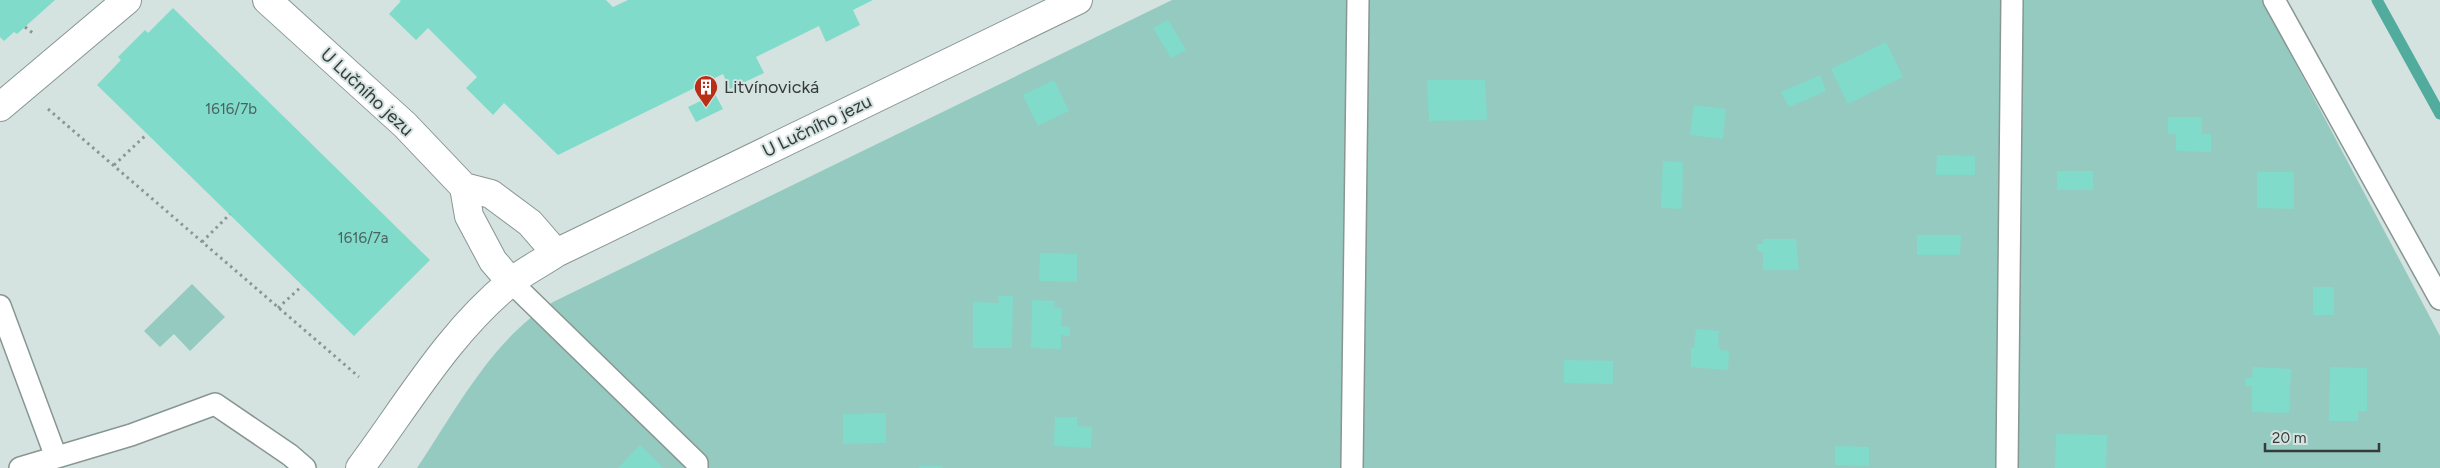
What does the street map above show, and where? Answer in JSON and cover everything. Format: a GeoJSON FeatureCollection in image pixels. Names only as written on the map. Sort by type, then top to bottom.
{"type":"FeatureCollection","features":[{"type":"Feature","properties":{"kind":"street"},"geometry":{"type":"LineString","coordinates":[[0,107],[127,0]]}},
{"type":"Feature","properties":{"kind":"street","name":"U Lučního jezu"},"geometry":{"type":"LineString","coordinates":[[267,0],[405,125],[464,187]]}},
{"type":"Feature","properties":{"kind":"street","name":"U Lučního jezu"},"geometry":{"type":"LineString","coordinates":[[360,468],[448,347],[474,318],[512,282],[556,253],[1078,0]]}},
{"type":"Feature","properties":{"kind":"street"},"geometry":{"type":"LineString","coordinates":[[512,282],[493,261],[469,216],[464,187],[491,194],[530,223],[556,253]]}},
{"type":"Feature","properties":{"kind":"lane"},"geometry":{"type":"LineString","coordinates":[[1352,468],[1358,0]]}},
{"type":"Feature","properties":{"kind":"lane"},"geometry":{"type":"LineString","coordinates":[[2007,468],[2012,0]]}},
{"type":"Feature","properties":{"kind":"lane"},"geometry":{"type":"LineString","coordinates":[[2274,0],[2440,300]]}},
{"type":"Feature","properties":{"kind":"lane"},"geometry":{"type":"LineString","coordinates":[[512,282],[697,463],[697,468]]}},
{"type":"Feature","properties":{"kind":"lane"},"geometry":{"type":"LineString","coordinates":[[0,306],[56,458]]}},
{"type":"Feature","properties":{"kind":"lane"},"geometry":{"type":"LineString","coordinates":[[20,468],[131,436],[215,404],[290,455],[305,468]]}},
{"type":"Feature","properties":{"kind":"path"},"geometry":{"type":"LineString","coordinates":[[23,88],[360,377]]}},
{"type":"Feature","properties":{"kind":"path"},"geometry":{"type":"LineString","coordinates":[[114,165],[147,134]]}},
{"type":"Feature","properties":{"kind":"path"},"geometry":{"type":"LineString","coordinates":[[202,242],[230,214]]}},
{"type":"Feature","properties":{"kind":"path"},"geometry":{"type":"LineString","coordinates":[[278,308],[302,286]]}},
{"type":"Feature","properties":{"kind":"green space"},"geometry":{"type":"Polygon","coordinates":[[[1172,0],[2262,0],[2440,336],[2440,468],[417,468],[493,355],[531,317],[553,302],[1172,0]]]}},
{"type":"Feature","properties":{"kind":"green space"},"geometry":{"type":"Polygon","coordinates":[[[192,284],[225,317],[190,351],[174,334],[160,347],[144,331],[192,284]]]}},
{"type":"Feature","properties":{"kind":"building"},"geometry":{"type":"Polygon","coordinates":[[[0,0],[55,0],[17,34],[14,32],[4,41],[0,37],[0,0]]]}},
{"type":"Feature","properties":{"kind":"building"},"geometry":{"type":"Polygon","coordinates":[[[399,0],[606,0],[613,7],[628,0],[873,0],[853,10],[860,25],[826,42],[819,26],[756,57],[764,73],[730,89],[723,74],[558,155],[504,103],[493,115],[466,88],[477,77],[428,28],[416,40],[389,14],[401,1],[399,0]]]}},
{"type":"Feature","properties":{"kind":"building"},"geometry":{"type":"Polygon","coordinates":[[[173,8],[430,260],[354,336],[97,85],[121,60],[118,57],[145,30],[148,33],[173,8]]]}},
{"type":"Feature","properties":{"kind":"building"},"geometry":{"type":"Polygon","coordinates":[[[1168,20],[1186,50],[1171,58],[1153,28],[1168,20]]]}},
{"type":"Feature","properties":{"kind":"building"},"geometry":{"type":"Polygon","coordinates":[[[1886,42],[1903,77],[1848,104],[1831,69],[1886,42]]]}},
{"type":"Feature","properties":{"kind":"building"},"geometry":{"type":"Polygon","coordinates":[[[1820,75],[1826,91],[1789,107],[1781,92],[1820,75]]]}},
{"type":"Feature","properties":{"kind":"building"},"geometry":{"type":"Polygon","coordinates":[[[1054,80],[1069,111],[1038,126],[1023,95],[1054,80]]]}},
{"type":"Feature","properties":{"kind":"building"},"geometry":{"type":"Polygon","coordinates":[[[1427,80],[1485,80],[1487,120],[1429,121],[1427,80]]]}},
{"type":"Feature","properties":{"kind":"building","name":"Litvínovická"},"geometry":{"type":"Polygon","coordinates":[[[715,94],[723,109],[696,122],[688,107],[715,94]]]}},
{"type":"Feature","properties":{"kind":"building"},"geometry":{"type":"Polygon","coordinates":[[[1694,105],[1726,109],[1723,139],[1690,135],[1694,105]]]}},
{"type":"Feature","properties":{"kind":"building"},"geometry":{"type":"Polygon","coordinates":[[[2168,117],[2202,117],[2202,134],[2211,134],[2211,152],[2176,151],[2176,134],[2168,134],[2168,117]]]}},
{"type":"Feature","properties":{"kind":"building"},"geometry":{"type":"Polygon","coordinates":[[[1937,155],[1975,156],[1975,175],[1936,175],[1937,155]]]}},
{"type":"Feature","properties":{"kind":"building"},"geometry":{"type":"Polygon","coordinates":[[[1663,161],[1683,162],[1682,209],[1661,208],[1663,161]]]}},
{"type":"Feature","properties":{"kind":"building"},"geometry":{"type":"Polygon","coordinates":[[[2057,171],[2093,171],[2093,190],[2057,190],[2057,171]]]}},
{"type":"Feature","properties":{"kind":"building"},"geometry":{"type":"Polygon","coordinates":[[[2257,172],[2294,172],[2294,209],[2257,208],[2257,172]]]}},
{"type":"Feature","properties":{"kind":"building"},"geometry":{"type":"Polygon","coordinates":[[[1917,235],[1961,235],[1960,255],[1917,255],[1917,235]]]}},
{"type":"Feature","properties":{"kind":"building"},"geometry":{"type":"Polygon","coordinates":[[[1763,239],[1796,239],[1799,270],[1763,270],[1763,252],[1757,251],[1757,244],[1763,244],[1763,239]]]}},
{"type":"Feature","properties":{"kind":"building"},"geometry":{"type":"Polygon","coordinates":[[[1040,253],[1077,254],[1077,282],[1039,281],[1040,253]]]}},
{"type":"Feature","properties":{"kind":"building"},"geometry":{"type":"Polygon","coordinates":[[[2313,287],[2334,287],[2334,315],[2313,315],[2313,287]]]}},
{"type":"Feature","properties":{"kind":"building"},"geometry":{"type":"Polygon","coordinates":[[[998,296],[1013,296],[1012,348],[973,348],[973,302],[999,303],[998,296]]]}},
{"type":"Feature","properties":{"kind":"building"},"geometry":{"type":"Polygon","coordinates":[[[1032,300],[1055,301],[1054,307],[1062,308],[1061,326],[1070,327],[1070,336],[1061,335],[1061,349],[1031,348],[1032,300]]]}},
{"type":"Feature","properties":{"kind":"building"},"geometry":{"type":"Polygon","coordinates":[[[1696,329],[1719,331],[1718,347],[1720,350],[1729,351],[1728,370],[1691,367],[1691,348],[1694,348],[1696,329]]]}},
{"type":"Feature","properties":{"kind":"building"},"geometry":{"type":"Polygon","coordinates":[[[1564,360],[1613,361],[1613,384],[1564,383],[1564,360]]]}},
{"type":"Feature","properties":{"kind":"building"},"geometry":{"type":"Polygon","coordinates":[[[2253,367],[2291,369],[2289,413],[2252,412],[2252,386],[2245,386],[2245,378],[2252,378],[2253,367]]]}},
{"type":"Feature","properties":{"kind":"building"},"geometry":{"type":"Polygon","coordinates":[[[2330,367],[2367,368],[2367,411],[2358,411],[2358,421],[2329,421],[2330,367]]]}},
{"type":"Feature","properties":{"kind":"building"},"geometry":{"type":"Polygon","coordinates":[[[886,413],[886,443],[843,444],[843,414],[886,413]]]}},
{"type":"Feature","properties":{"kind":"building"},"geometry":{"type":"Polygon","coordinates":[[[1055,417],[1077,417],[1077,426],[1092,427],[1091,448],[1054,446],[1055,417]]]}},
{"type":"Feature","properties":{"kind":"building"},"geometry":{"type":"Polygon","coordinates":[[[2056,434],[2107,435],[2106,468],[2055,468],[2056,434]]]}},
{"type":"Feature","properties":{"kind":"building"},"geometry":{"type":"Polygon","coordinates":[[[640,445],[663,468],[618,468],[640,445]]]}},
{"type":"Feature","properties":{"kind":"building"},"geometry":{"type":"Polygon","coordinates":[[[1835,446],[1869,447],[1869,466],[1835,465],[1835,446]]]}},
{"type":"Feature","properties":{"kind":"building"},"geometry":{"type":"Polygon","coordinates":[[[919,466],[942,466],[942,468],[919,468],[919,466]]]}},
{"type":"Feature","properties":{"kind":"waterway"},"geometry":{"type":"LineString","coordinates":[[2377,0],[2440,114]]}},
{"type":"Feature","properties":{"kind":"place","name":"Litvínovická"},"geometry":{"type":"Point","coordinates":[706,108]}}]}
